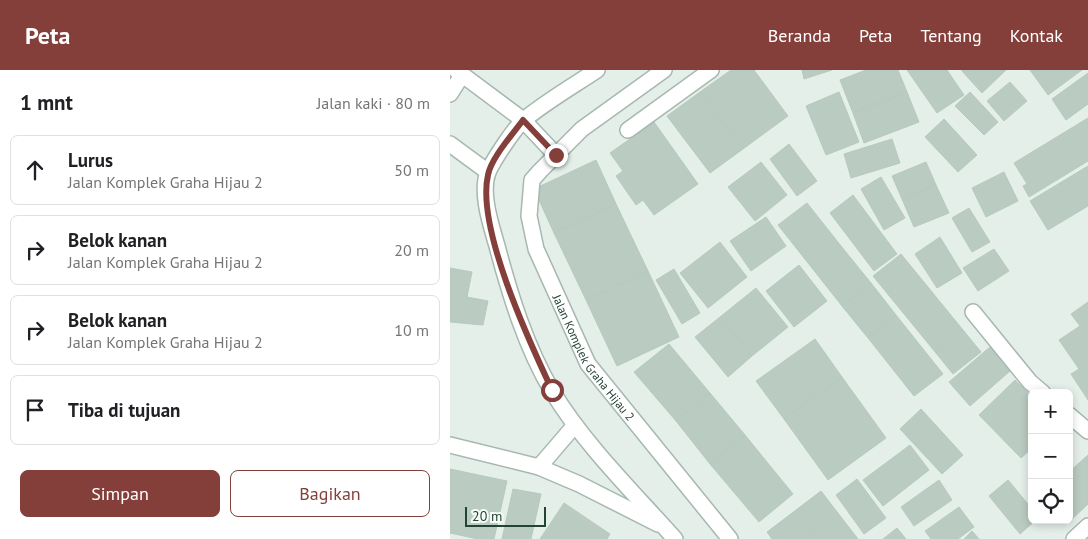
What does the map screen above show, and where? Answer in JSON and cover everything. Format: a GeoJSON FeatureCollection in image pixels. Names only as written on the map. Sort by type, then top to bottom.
{"type":"FeatureCollection","features":[{"type":"Feature","properties":{"kind":"street"},"geometry":{"type":"LineString","coordinates":[[597,70],[523,120],[488,172],[486,190],[491,225],[523,328],[552,390],[575,425],[676,539]]}},
{"type":"Feature","properties":{"kind":"street","name":"Jalan Komplek Graha Hijau 2"},"geometry":{"type":"LineString","coordinates":[[664,70],[582,130],[532,180],[529,216],[536,249],[588,364],[730,539]]}},
{"type":"Feature","properties":{"kind":"street"},"geometry":{"type":"LineString","coordinates":[[628,130],[711,70]]}},
{"type":"Feature","properties":{"kind":"street"},"geometry":{"type":"LineString","coordinates":[[450,94],[459,72],[523,120],[556,155]]}},
{"type":"Feature","properties":{"kind":"street"},"geometry":{"type":"LineString","coordinates":[[450,144],[488,172]]}},
{"type":"Feature","properties":{"kind":"street"},"geometry":{"type":"LineString","coordinates":[[973,312],[1030,382],[1038,389]]}},
{"type":"Feature","properties":{"kind":"street"},"geometry":{"type":"LineString","coordinates":[[1073,418],[1088,431]]}},
{"type":"Feature","properties":{"kind":"street"},"geometry":{"type":"LineString","coordinates":[[539,467],[575,425]]}},
{"type":"Feature","properties":{"kind":"street"},"geometry":{"type":"LineString","coordinates":[[450,445],[539,467],[579,484],[665,527]]}},
{"type":"Feature","properties":{"kind":"street"},"geometry":{"type":"LineString","coordinates":[[1074,539],[1088,526]]}},
{"type":"Feature","properties":{"kind":"building"},"geometry":{"type":"Polygon","coordinates":[[[731,70],[754,70],[788,116],[743,149],[700,92],[731,70]]]}},
{"type":"Feature","properties":{"kind":"building"},"geometry":{"type":"Polygon","coordinates":[[[802,70],[832,70],[804,79],[802,70]]]}},
{"type":"Feature","properties":{"kind":"building"},"geometry":{"type":"Polygon","coordinates":[[[866,70],[898,70],[907,92],[853,113],[840,80],[866,70]]]}},
{"type":"Feature","properties":{"kind":"building"},"geometry":{"type":"Polygon","coordinates":[[[907,70],[929,70],[914,80],[907,70]]]}},
{"type":"Feature","properties":{"kind":"building"},"geometry":{"type":"Polygon","coordinates":[[[929,70],[947,70],[964,95],[937,113],[914,80],[929,70]]]}},
{"type":"Feature","properties":{"kind":"building"},"geometry":{"type":"Polygon","coordinates":[[[962,70],[1006,70],[982,93],[962,71],[962,70]]]}},
{"type":"Feature","properties":{"kind":"building"},"geometry":{"type":"Polygon","coordinates":[[[1030,70],[1082,70],[1048,95],[1030,70]]]}},
{"type":"Feature","properties":{"kind":"building"},"geometry":{"type":"Polygon","coordinates":[[[1088,73],[1088,104],[1066,120],[1052,99],[1088,73]]]}},
{"type":"Feature","properties":{"kind":"building"},"geometry":{"type":"Polygon","coordinates":[[[1010,82],[1027,101],[1004,121],[987,101],[1010,82]]]}},
{"type":"Feature","properties":{"kind":"building"},"geometry":{"type":"Polygon","coordinates":[[[700,92],[743,149],[710,173],[667,116],[700,92]]]}},
{"type":"Feature","properties":{"kind":"building"},"geometry":{"type":"Polygon","coordinates":[[[839,92],[859,142],[826,155],[806,106],[839,92]]]}},
{"type":"Feature","properties":{"kind":"building"},"geometry":{"type":"Polygon","coordinates":[[[907,92],[919,122],[864,143],[853,113],[907,92]]]}},
{"type":"Feature","properties":{"kind":"building"},"geometry":{"type":"Polygon","coordinates":[[[970,92],[998,122],[984,135],[955,106],[970,92]]]}},
{"type":"Feature","properties":{"kind":"building"},"geometry":{"type":"Polygon","coordinates":[[[1088,118],[1088,161],[1029,197],[1023,186],[1027,184],[1014,163],[1088,118]]]}},
{"type":"Feature","properties":{"kind":"building"},"geometry":{"type":"Polygon","coordinates":[[[944,119],[977,155],[958,172],[925,137],[944,119]]]}},
{"type":"Feature","properties":{"kind":"building"},"geometry":{"type":"Polygon","coordinates":[[[654,122],[698,184],[654,215],[643,200],[636,205],[616,176],[623,171],[610,153],[654,122]]]}},
{"type":"Feature","properties":{"kind":"building"},"geometry":{"type":"Polygon","coordinates":[[[892,139],[900,163],[851,178],[844,154],[892,139]]]}},
{"type":"Feature","properties":{"kind":"building"},"geometry":{"type":"Polygon","coordinates":[[[789,144],[817,181],[797,196],[770,159],[789,144]]]}},
{"type":"Feature","properties":{"kind":"building"},"geometry":{"type":"Polygon","coordinates":[[[596,160],[616,204],[554,233],[534,189],[596,160]]]}},
{"type":"Feature","properties":{"kind":"building"},"geometry":{"type":"Polygon","coordinates":[[[761,162],[787,195],[755,221],[728,187],[761,162]]]}},
{"type":"Feature","properties":{"kind":"building"},"geometry":{"type":"Polygon","coordinates":[[[926,162],[936,185],[902,199],[892,176],[926,162]]]}},
{"type":"Feature","properties":{"kind":"building"},"geometry":{"type":"Polygon","coordinates":[[[1088,166],[1088,206],[1048,230],[1030,201],[1088,166]]]}},
{"type":"Feature","properties":{"kind":"building"},"geometry":{"type":"Polygon","coordinates":[[[1004,172],[1018,201],[986,217],[972,188],[1004,172]]]}},
{"type":"Feature","properties":{"kind":"building"},"geometry":{"type":"Polygon","coordinates":[[[881,177],[905,218],[884,230],[861,189],[881,177]]]}},
{"type":"Feature","properties":{"kind":"building"},"geometry":{"type":"Polygon","coordinates":[[[936,185],[949,213],[914,227],[902,199],[936,185]]]}},
{"type":"Feature","properties":{"kind":"building"},"geometry":{"type":"Polygon","coordinates":[[[853,195],[897,254],[874,271],[830,213],[853,195]]]}},
{"type":"Feature","properties":{"kind":"building"},"geometry":{"type":"Polygon","coordinates":[[[807,203],[841,246],[812,268],[778,225],[807,203]]]}},
{"type":"Feature","properties":{"kind":"building"},"geometry":{"type":"Polygon","coordinates":[[[616,204],[648,271],[586,300],[554,233],[616,204]]]}},
{"type":"Feature","properties":{"kind":"building"},"geometry":{"type":"Polygon","coordinates":[[[969,208],[990,242],[972,252],[952,218],[969,208]]]}},
{"type":"Feature","properties":{"kind":"building"},"geometry":{"type":"Polygon","coordinates":[[[766,217],[786,246],[751,271],[730,241],[766,217]]]}},
{"type":"Feature","properties":{"kind":"building"},"geometry":{"type":"Polygon","coordinates":[[[940,237],[962,273],[937,288],[915,254],[940,237]]]}},
{"type":"Feature","properties":{"kind":"building"},"geometry":{"type":"Polygon","coordinates":[[[720,242],[747,277],[708,308],[680,273],[720,242]]]}},
{"type":"Feature","properties":{"kind":"building"},"geometry":{"type":"Polygon","coordinates":[[[841,246],[871,283],[842,306],[812,268],[841,246]]]}},
{"type":"Feature","properties":{"kind":"building"},"geometry":{"type":"Polygon","coordinates":[[[994,249],[1009,271],[978,291],[963,268],[994,249]]]}},
{"type":"Feature","properties":{"kind":"building"},"geometry":{"type":"Polygon","coordinates":[[[901,254],[963,330],[936,353],[873,276],[901,254]]]}},
{"type":"Feature","properties":{"kind":"building"},"geometry":{"type":"Polygon","coordinates":[[[799,265],[827,301],[794,327],[766,291],[799,265]]]}},
{"type":"Feature","properties":{"kind":"building"},"geometry":{"type":"Polygon","coordinates":[[[450,268],[472,272],[467,297],[488,301],[483,325],[450,322],[450,268]]]}},
{"type":"Feature","properties":{"kind":"building"},"geometry":{"type":"Polygon","coordinates":[[[674,269],[700,313],[682,324],[656,280],[674,269]]]}},
{"type":"Feature","properties":{"kind":"building"},"geometry":{"type":"Polygon","coordinates":[[[648,271],[679,337],[617,366],[586,300],[648,271]]]}},
{"type":"Feature","properties":{"kind":"building"},"geometry":{"type":"Polygon","coordinates":[[[871,283],[896,315],[868,338],[842,306],[871,283]]]}},
{"type":"Feature","properties":{"kind":"building"},"geometry":{"type":"Polygon","coordinates":[[[756,288],[788,327],[752,356],[720,317],[756,288]]]}},
{"type":"Feature","properties":{"kind":"building"},"geometry":{"type":"Polygon","coordinates":[[[1088,302],[1088,400],[1071,374],[1079,369],[1059,340],[1080,326],[1071,314],[1088,302]]]}},
{"type":"Feature","properties":{"kind":"building"},"geometry":{"type":"Polygon","coordinates":[[[896,315],[943,374],[914,396],[868,338],[896,315]]]}},
{"type":"Feature","properties":{"kind":"building"},"geometry":{"type":"Polygon","coordinates":[[[720,317],[752,356],[728,377],[695,337],[720,317]]]}},
{"type":"Feature","properties":{"kind":"building"},"geometry":{"type":"Polygon","coordinates":[[[963,330],[981,352],[953,374],[936,353],[963,330]]]}},
{"type":"Feature","properties":{"kind":"building"},"geometry":{"type":"Polygon","coordinates":[[[815,339],[842,377],[784,419],[756,381],[815,339]]]}},
{"type":"Feature","properties":{"kind":"building"},"geometry":{"type":"Polygon","coordinates":[[[669,344],[710,393],[676,421],[634,372],[669,344]]]}},
{"type":"Feature","properties":{"kind":"building"},"geometry":{"type":"Polygon","coordinates":[[[990,347],[1010,371],[970,406],[949,382],[990,347]]]}},
{"type":"Feature","properties":{"kind":"building"},"geometry":{"type":"Polygon","coordinates":[[[842,377],[886,438],[828,480],[784,419],[842,377]]]}},
{"type":"Feature","properties":{"kind":"building"},"geometry":{"type":"Polygon","coordinates":[[[1015,380],[1028,393],[1028,452],[1021,458],[979,415],[1015,380]]]}},
{"type":"Feature","properties":{"kind":"building"},"geometry":{"type":"Polygon","coordinates":[[[710,393],[745,435],[710,464],[676,421],[710,393]]]}},
{"type":"Feature","properties":{"kind":"building"},"geometry":{"type":"Polygon","coordinates":[[[921,409],[963,455],[942,474],[900,429],[921,409]]]}},
{"type":"Feature","properties":{"kind":"building"},"geometry":{"type":"Polygon","coordinates":[[[745,435],[793,494],[759,522],[710,464],[745,435]]]}},
{"type":"Feature","properties":{"kind":"building"},"geometry":{"type":"Polygon","coordinates":[[[910,445],[929,470],[883,506],[863,480],[910,445]]]}},
{"type":"Feature","properties":{"kind":"building"},"geometry":{"type":"Polygon","coordinates":[[[1088,455],[1088,504],[1073,518],[1073,479],[1073,468],[1088,455]]]}},
{"type":"Feature","properties":{"kind":"building"},"geometry":{"type":"Polygon","coordinates":[[[450,469],[507,481],[494,539],[478,539],[450,533],[450,469]]]}},
{"type":"Feature","properties":{"kind":"building"},"geometry":{"type":"Polygon","coordinates":[[[857,479],[886,518],[864,534],[836,495],[857,479]]]}},
{"type":"Feature","properties":{"kind":"building"},"geometry":{"type":"Polygon","coordinates":[[[939,480],[952,500],[914,526],[901,507],[939,480]]]}},
{"type":"Feature","properties":{"kind":"building"},"geometry":{"type":"Polygon","coordinates":[[[1008,480],[1028,504],[1028,524],[1031,524],[1020,534],[989,496],[1008,480]]]}},
{"type":"Feature","properties":{"kind":"building"},"geometry":{"type":"Polygon","coordinates":[[[513,489],[541,494],[531,539],[502,539],[513,489]]]}},
{"type":"Feature","properties":{"kind":"building"},"geometry":{"type":"Polygon","coordinates":[[[821,491],[858,539],[819,539],[796,510],[821,491]]]}},
{"type":"Feature","properties":{"kind":"building"},"geometry":{"type":"Polygon","coordinates":[[[564,503],[610,534],[607,539],[540,539],[564,503]]]}},
{"type":"Feature","properties":{"kind":"building"},"geometry":{"type":"Polygon","coordinates":[[[959,507],[974,527],[958,539],[931,539],[925,531],[959,507]]]}},
{"type":"Feature","properties":{"kind":"building"},"geometry":{"type":"Polygon","coordinates":[[[796,510],[819,539],[772,539],[767,532],[796,510]]]}},
{"type":"Feature","properties":{"kind":"building"},"geometry":{"type":"Polygon","coordinates":[[[897,528],[906,539],[883,539],[897,528]]]}},
{"type":"Feature","properties":{"kind":"building"},"geometry":{"type":"Polygon","coordinates":[[[972,531],[979,539],[964,539],[972,531]]]}},
{"type":"Feature","properties":{"kind":"route"},"geometry":{"type":"LineString","coordinates":[[552,390],[523,328],[506,278],[491,225],[486,190],[488,172],[523,120],[556,155]]}}]}
